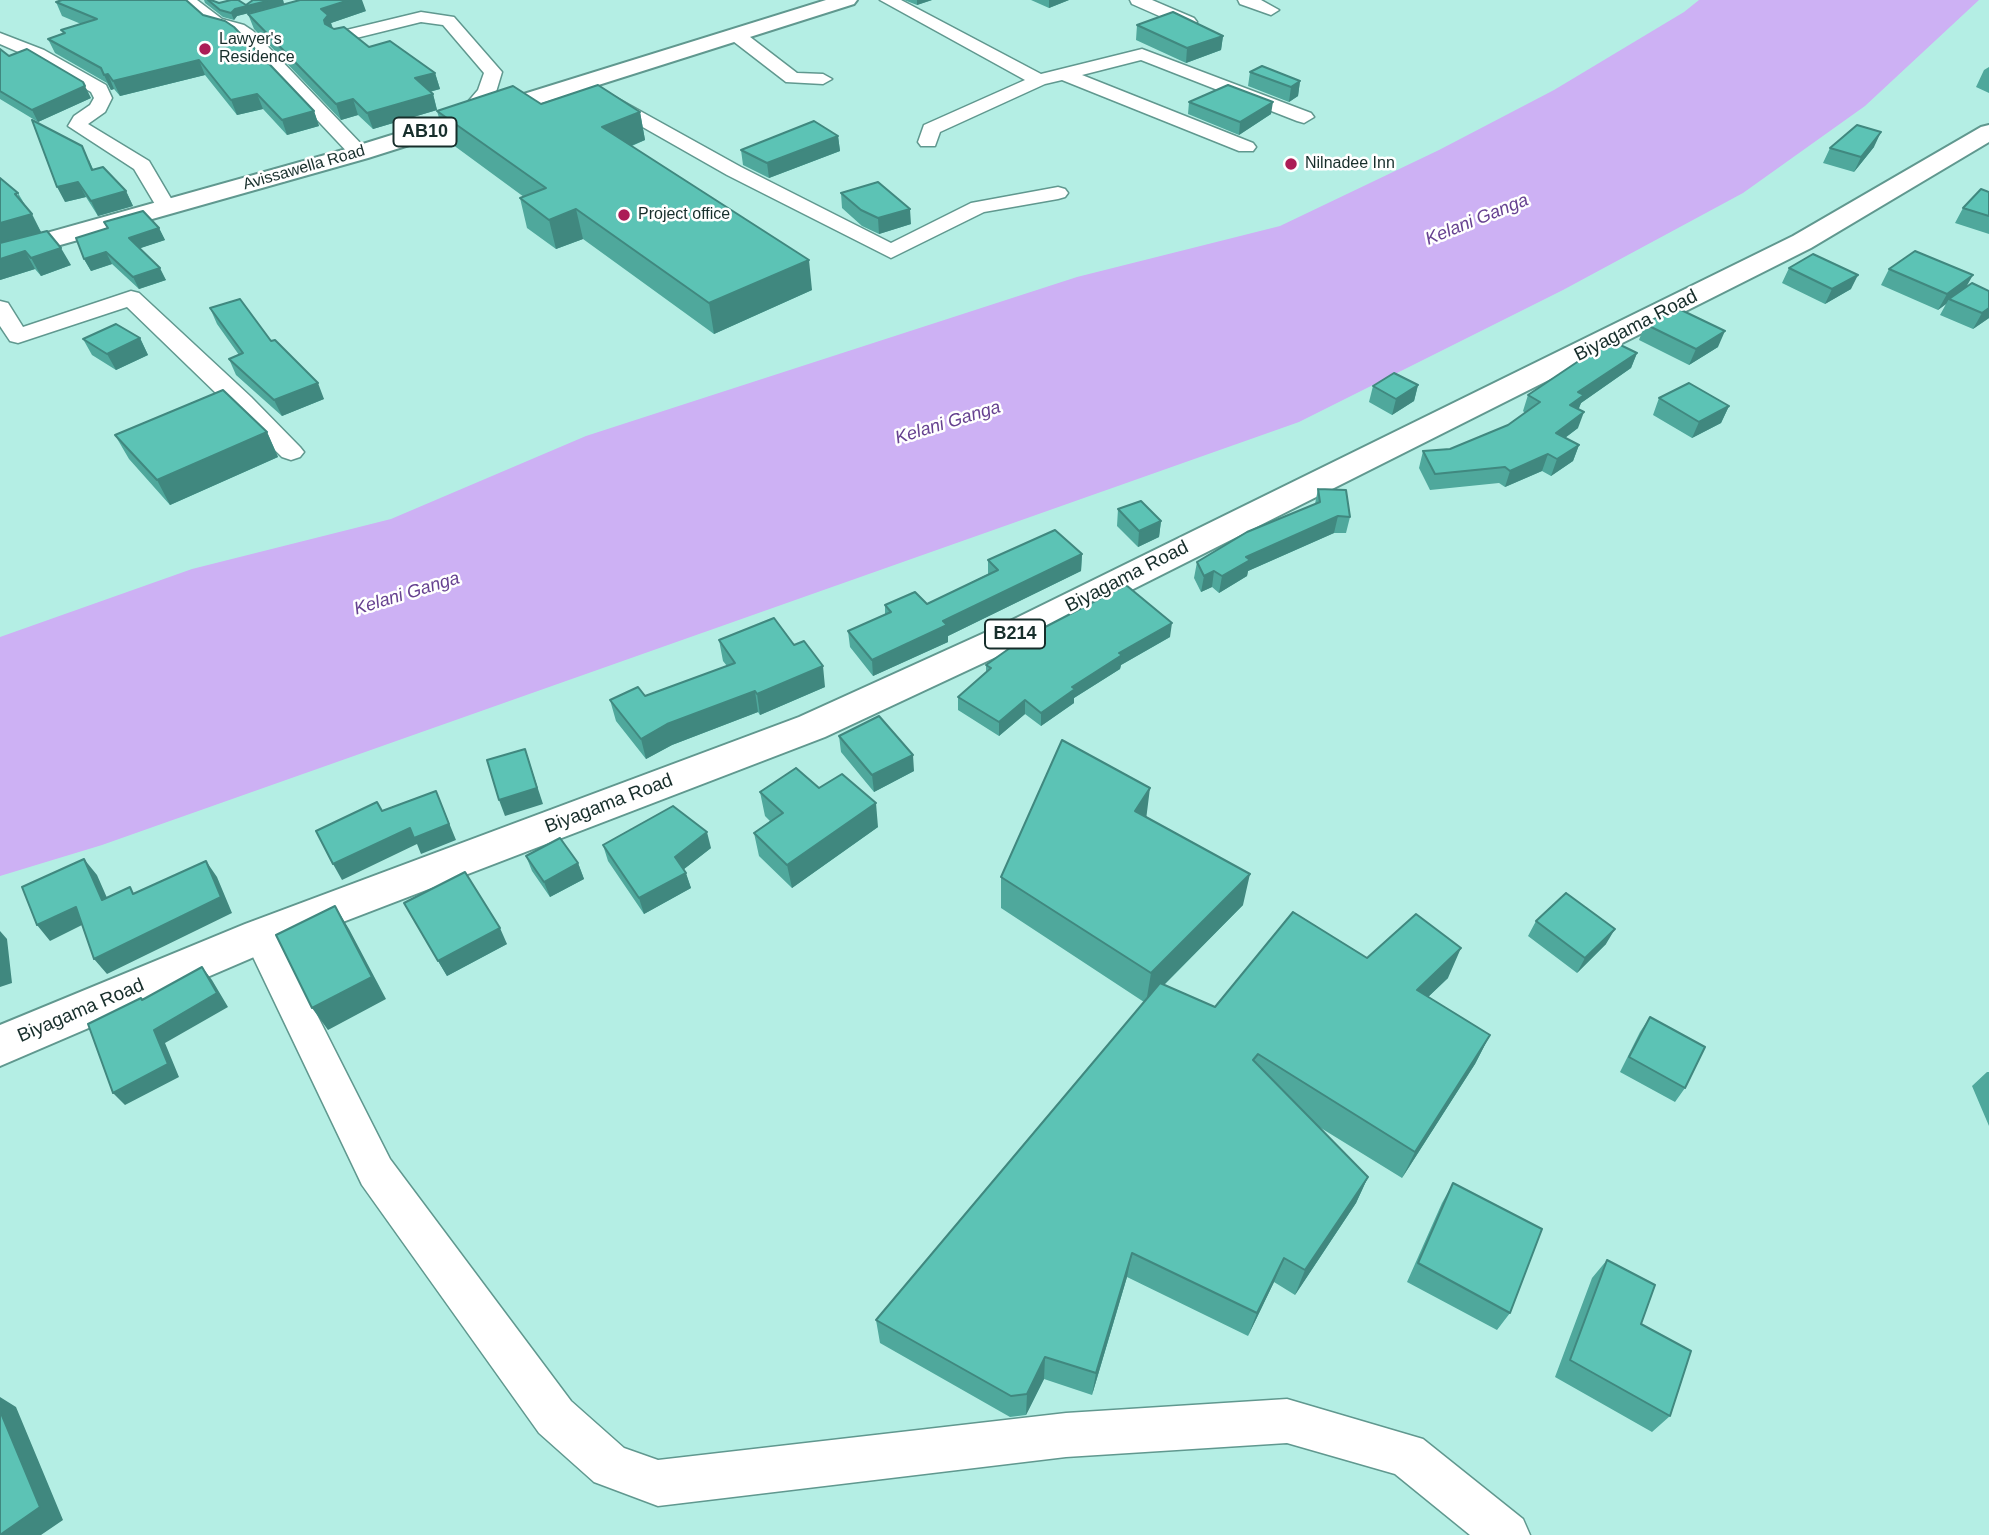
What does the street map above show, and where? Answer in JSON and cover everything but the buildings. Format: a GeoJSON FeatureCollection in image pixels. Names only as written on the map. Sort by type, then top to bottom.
{"type":"FeatureCollection","features":[{"type":"Feature","properties":{"kind":"main road","name":"Avissawella Road"},"geometry":{"type":"LineString","coordinates":[[0,254],[359,153],[847,0]]}},
{"type":"Feature","properties":{"kind":"main road","name":"Biyagama Road"},"geometry":{"type":"LineString","coordinates":[[0,1046],[260,936],[812,727],[1016,633],[1802,242],[1989,132]]}},
{"type":"Feature","properties":{"kind":"street"},"geometry":{"type":"LineString","coordinates":[[187,0],[216,23],[238,29],[359,153]]}},
{"type":"Feature","properties":{"kind":"street"},"geometry":{"type":"LineString","coordinates":[[888,0],[1039,80]]}},
{"type":"Feature","properties":{"kind":"street"},"geometry":{"type":"LineString","coordinates":[[1138,0],[1188,22]]}},
{"type":"Feature","properties":{"kind":"street"},"geometry":{"type":"LineString","coordinates":[[1247,0],[1271,10]]}},
{"type":"Feature","properties":{"kind":"street"},"geometry":{"type":"LineString","coordinates":[[340,37],[421,17],[449,21],[492,72],[486,92],[475,104],[468,119]]}},
{"type":"Feature","properties":{"kind":"street"},"geometry":{"type":"LineString","coordinates":[[238,29],[244,23],[256,20]]}},
{"type":"Feature","properties":{"kind":"street"},"geometry":{"type":"LineString","coordinates":[[735,34],[792,78]]}},
{"type":"Feature","properties":{"kind":"street"},"geometry":{"type":"LineString","coordinates":[[0,38],[38,54],[99,89],[103,98],[98,108],[81,120],[78,126],[142,165],[166,207]]}},
{"type":"Feature","properties":{"kind":"street"},"geometry":{"type":"LineString","coordinates":[[928,142],[931,130],[1039,80],[1142,54],[1304,117]]}},
{"type":"Feature","properties":{"kind":"street"},"geometry":{"type":"LineString","coordinates":[[1066,75],[1246,147]]}},
{"type":"Feature","properties":{"kind":"street"},"geometry":{"type":"LineString","coordinates":[[774,88],[792,78],[823,79]]}},
{"type":"Feature","properties":{"kind":"street"},"geometry":{"type":"LineString","coordinates":[[582,84],[734,171],[891,252],[978,207],[1058,193]]}},
{"type":"Feature","properties":{"kind":"street"},"geometry":{"type":"LineString","coordinates":[[0,308],[18,336],[131,298],[291,452]]}},
{"type":"Feature","properties":{"kind":"street"},"geometry":{"type":"LineString","coordinates":[[260,936],[376,1172],[555,1417],[610,1466],[658,1483],[1066,1435],[1287,1421],[1407,1455],[1507,1535]]}},
{"type":"Feature","properties":{"kind":"water","name":"Kelani Ganga"},"geometry":{"type":"Polygon","coordinates":[[[1699,0],[1979,0],[1865,106],[1743,193],[1563,290],[1299,422],[102,845],[0,876],[0,637],[192,569],[391,519],[586,436],[1077,277],[1280,226],[1439,150],[1554,90],[1684,12],[1699,0]]]}},
{"type":"Feature","properties":{"kind":"place","name":"Lawyer's Residence"},"geometry":{"type":"Point","coordinates":[205,49]}},
{"type":"Feature","properties":{"kind":"place","name":"Nilnadee Inn"},"geometry":{"type":"Point","coordinates":[1291,164]}},
{"type":"Feature","properties":{"kind":"place","name":"Project office"},"geometry":{"type":"Point","coordinates":[624,215]}}]}
